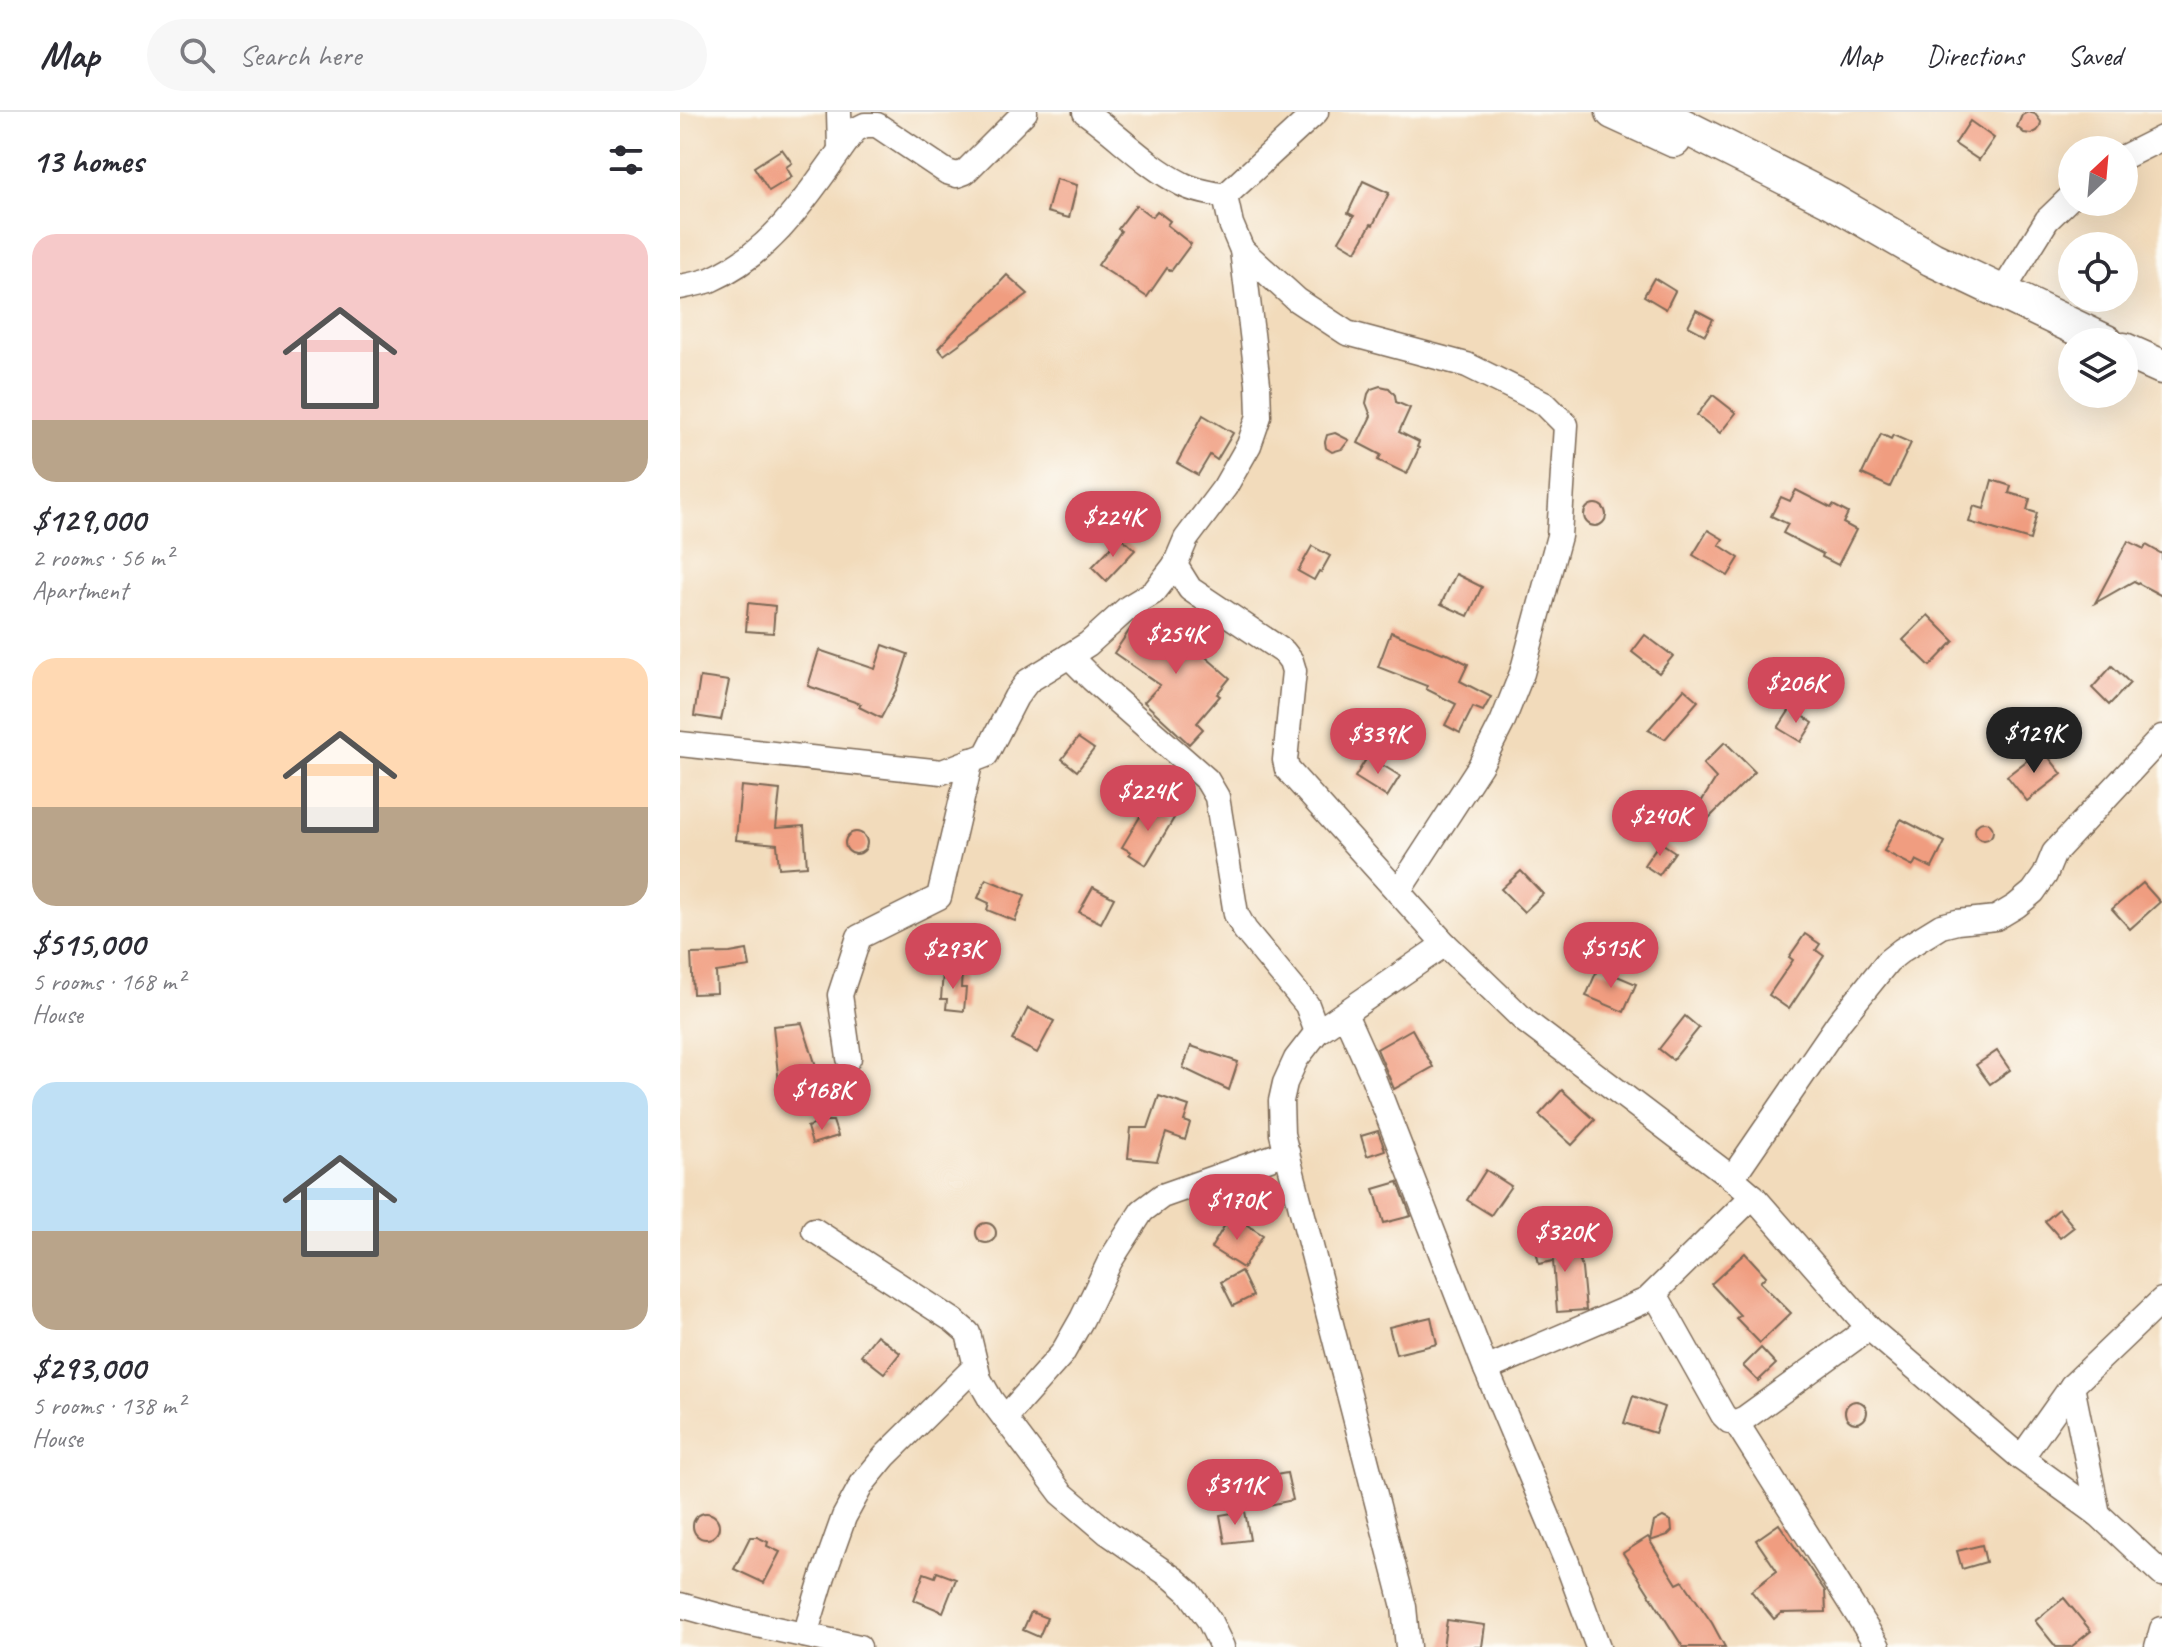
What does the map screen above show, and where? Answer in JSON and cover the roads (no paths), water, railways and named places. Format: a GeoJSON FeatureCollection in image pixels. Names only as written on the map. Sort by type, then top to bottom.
{"type":"FeatureCollection","features":[{"type":"Feature","properties":{"kind":"highway"},"geometry":{"type":"LineString","coordinates":[[1613,112],[1828,217],[1932,259]]}},
{"type":"Feature","properties":{"kind":"highway"},"geometry":{"type":"LineString","coordinates":[[1655,112],[1832,201],[1932,259],[2075,328]]}},
{"type":"Feature","properties":{"kind":"highway"},"geometry":{"type":"LineString","coordinates":[[2138,356],[2162,367]]}},
{"type":"Feature","properties":{"kind":"street"},"geometry":{"type":"LineString","coordinates":[[839,112],[840,150]]}},
{"type":"Feature","properties":{"kind":"street"},"geometry":{"type":"LineString","coordinates":[[680,287],[709,280],[754,254],[791,218],[855,130],[865,125],[877,125],[947,172],[957,175],[965,172],[1025,112]]}},
{"type":"Feature","properties":{"kind":"street"},"geometry":{"type":"LineString","coordinates":[[1085,112],[1150,164],[1184,186],[1225,196]]}},
{"type":"Feature","properties":{"kind":"street"},"geometry":{"type":"LineString","coordinates":[[1225,196],[1316,112]]}},
{"type":"Feature","properties":{"kind":"street"},"geometry":{"type":"LineString","coordinates":[[2138,150],[2162,138]]}},
{"type":"Feature","properties":{"kind":"street"},"geometry":{"type":"LineString","coordinates":[[680,744],[942,772],[986,755],[1016,697],[1028,681],[1088,644],[1129,607],[1154,592],[1175,565],[1186,539],[1225,487],[1249,445],[1259,416],[1242,250],[1231,224],[1225,196]]}},
{"type":"Feature","properties":{"kind":"street"},"geometry":{"type":"LineString","coordinates":[[2001,294],[2047,220],[2058,209]]}},
{"type":"Feature","properties":{"kind":"street"},"geometry":{"type":"LineString","coordinates":[[1242,250],[1297,300],[1347,333],[1467,365],[1544,403],[1566,425],[1559,536],[1522,673],[1480,766],[1398,892]]}},
{"type":"Feature","properties":{"kind":"street"},"geometry":{"type":"LineString","coordinates":[[1175,565],[1190,589],[1284,652],[1291,661],[1294,671],[1285,760],[1287,769],[1445,944],[1525,1021],[1753,1196],[1869,1328],[2021,1458],[2098,1514],[2162,1574]]}},
{"type":"Feature","properties":{"kind":"street"},"geometry":{"type":"LineString","coordinates":[[1069,656],[1212,786],[1217,797],[1236,914],[1245,930],[1307,1005],[1317,1032]]}},
{"type":"Feature","properties":{"kind":"street"},"geometry":{"type":"LineString","coordinates":[[1732,1178],[1839,1022],[1888,961],[1941,926],[1996,918],[2033,892],[2045,875],[2054,853],[2162,737]]}},
{"type":"Feature","properties":{"kind":"street"},"geometry":{"type":"LineString","coordinates":[[849,1058],[840,995],[859,937],[939,897],[971,760]]}},
{"type":"Feature","properties":{"kind":"street"},"geometry":{"type":"LineString","coordinates":[[1408,1647],[1404,1607],[1282,1134],[1281,1101],[1296,1059],[1317,1032],[1445,944]]}},
{"type":"Feature","properties":{"kind":"street"},"geometry":{"type":"LineString","coordinates":[[1345,1014],[1371,1072],[1598,1647]]}},
{"type":"Feature","properties":{"kind":"street"},"geometry":{"type":"LineString","coordinates":[[1005,1418],[1062,1354],[1110,1261],[1142,1211],[1162,1196],[1287,1152]]}},
{"type":"Feature","properties":{"kind":"street"},"geometry":{"type":"LineString","coordinates":[[1486,1369],[1639,1305],[1655,1294],[1753,1196]]}},
{"type":"Feature","properties":{"kind":"street"},"geometry":{"type":"LineString","coordinates":[[814,1230],[968,1333],[979,1379],[1061,1493],[1108,1533],[1189,1592],[1209,1620],[1222,1647]]}},
{"type":"Feature","properties":{"kind":"street"},"geometry":{"type":"LineString","coordinates":[[1655,1294],[1729,1421],[1745,1418],[1869,1328]]}},
{"type":"Feature","properties":{"kind":"street"},"geometry":{"type":"LineString","coordinates":[[2021,1458],[2072,1386],[2162,1300]]}},
{"type":"Feature","properties":{"kind":"street"},"geometry":{"type":"LineString","coordinates":[[805,1635],[844,1517],[862,1484],[885,1456],[976,1366]]}},
{"type":"Feature","properties":{"kind":"street"},"geometry":{"type":"LineString","coordinates":[[2072,1386],[2098,1514]]}},
{"type":"Feature","properties":{"kind":"street"},"geometry":{"type":"LineString","coordinates":[[1736,1422],[1878,1647]]}},
{"type":"Feature","properties":{"kind":"street"},"geometry":{"type":"LineString","coordinates":[[680,1605],[859,1647]]}},
{"type":"Feature","properties":{"kind":"street"},"geometry":{"type":"LineString","coordinates":[[2157,1647],[2162,1629]]}}]}
